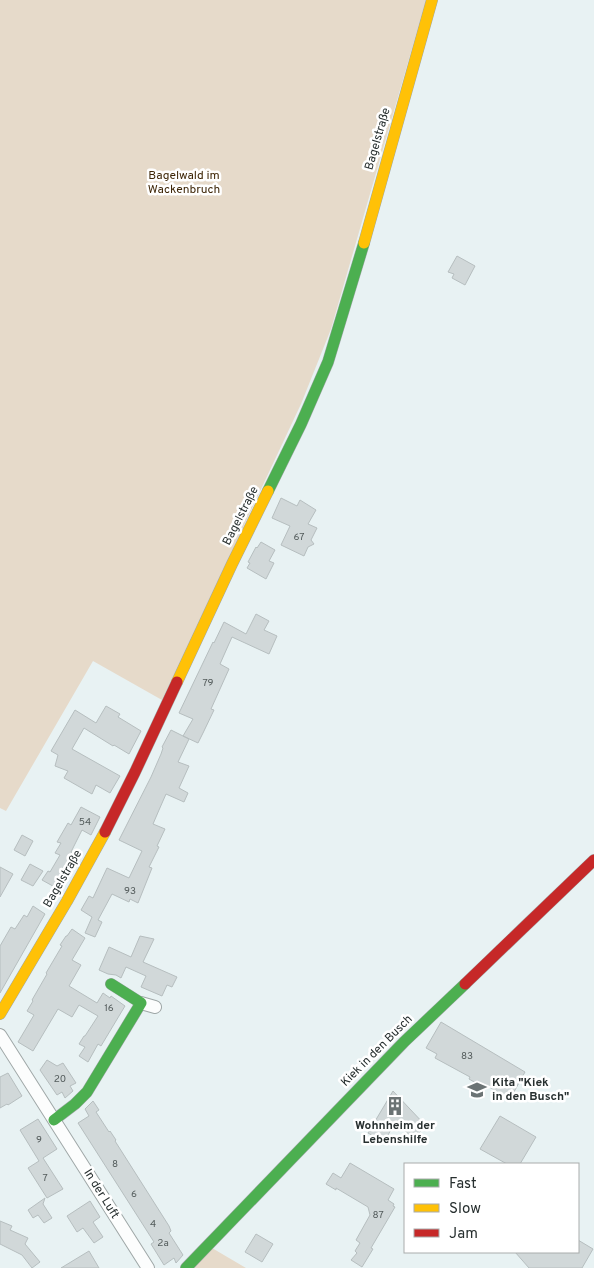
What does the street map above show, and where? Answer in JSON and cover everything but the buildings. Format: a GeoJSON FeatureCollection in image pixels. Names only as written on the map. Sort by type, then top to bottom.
{"type":"FeatureCollection","features":[{"type":"Feature","properties":{"kind":"street","name":"Bagelstraße"},"geometry":{"type":"LineString","coordinates":[[0,1014],[89,862],[131,780],[232,564],[301,424],[328,362],[432,0]]}},
{"type":"Feature","properties":{"kind":"street","name":"Kiek in den Busch"},"geometry":{"type":"LineString","coordinates":[[186,1268],[404,1042],[594,860]]}},
{"type":"Feature","properties":{"kind":"street"},"geometry":{"type":"LineString","coordinates":[[112,984],[141,1003],[155,1007]]}},
{"type":"Feature","properties":{"kind":"street"},"geometry":{"type":"LineString","coordinates":[[54,1120],[76,1104],[87,1092],[141,1003]]}},
{"type":"Feature","properties":{"kind":"street","name":"In der Luft"},"geometry":{"type":"LineString","coordinates":[[0,1035],[148,1268]]}},
{"type":"Feature","properties":{"kind":"green space","name":"Bagelwald im Wackenbruch"},"geometry":{"type":"Polygon","coordinates":[[[0,0],[426,0],[331,329],[301,404],[162,700],[93,661],[6,811],[0,808],[0,0]]]}},
{"type":"Feature","properties":{"kind":"green space"},"geometry":{"type":"Polygon","coordinates":[[[212,1248],[246,1268],[193,1268],[212,1248]]]}},
{"type":"Feature","properties":{"kind":"traffic: fast"},"geometry":{"type":"LineString","coordinates":[[268,491],[301,424],[328,362],[364,243]]}},
{"type":"Feature","properties":{"kind":"traffic: fast"},"geometry":{"type":"LineString","coordinates":[[54,1120],[87,1092],[141,1003],[111,984]]}},
{"type":"Feature","properties":{"kind":"traffic: fast"},"geometry":{"type":"LineString","coordinates":[[186,1268],[404,1042],[465,984]]}},
{"type":"Feature","properties":{"kind":"traffic: slow"},"geometry":{"type":"LineString","coordinates":[[364,243],[432,0]]}},
{"type":"Feature","properties":{"kind":"traffic: slow"},"geometry":{"type":"LineString","coordinates":[[177,682],[268,491]]}},
{"type":"Feature","properties":{"kind":"traffic: slow"},"geometry":{"type":"LineString","coordinates":[[0,1014],[67,901],[105,832]]}},
{"type":"Feature","properties":{"kind":"traffic: jam"},"geometry":{"type":"LineString","coordinates":[[105,832],[177,682]]}},
{"type":"Feature","properties":{"kind":"traffic: jam"},"geometry":{"type":"LineString","coordinates":[[465,984],[594,860]]}},
{"type":"Feature","properties":{"kind":"place","name":"Kita \"Kiek in den Busch\""},"geometry":{"type":"Point","coordinates":[477,1090]}},
{"type":"Feature","properties":{"kind":"place","name":"Wohnheim der Lebenshilfe"},"geometry":{"type":"Point","coordinates":[395,1106]}}]}
